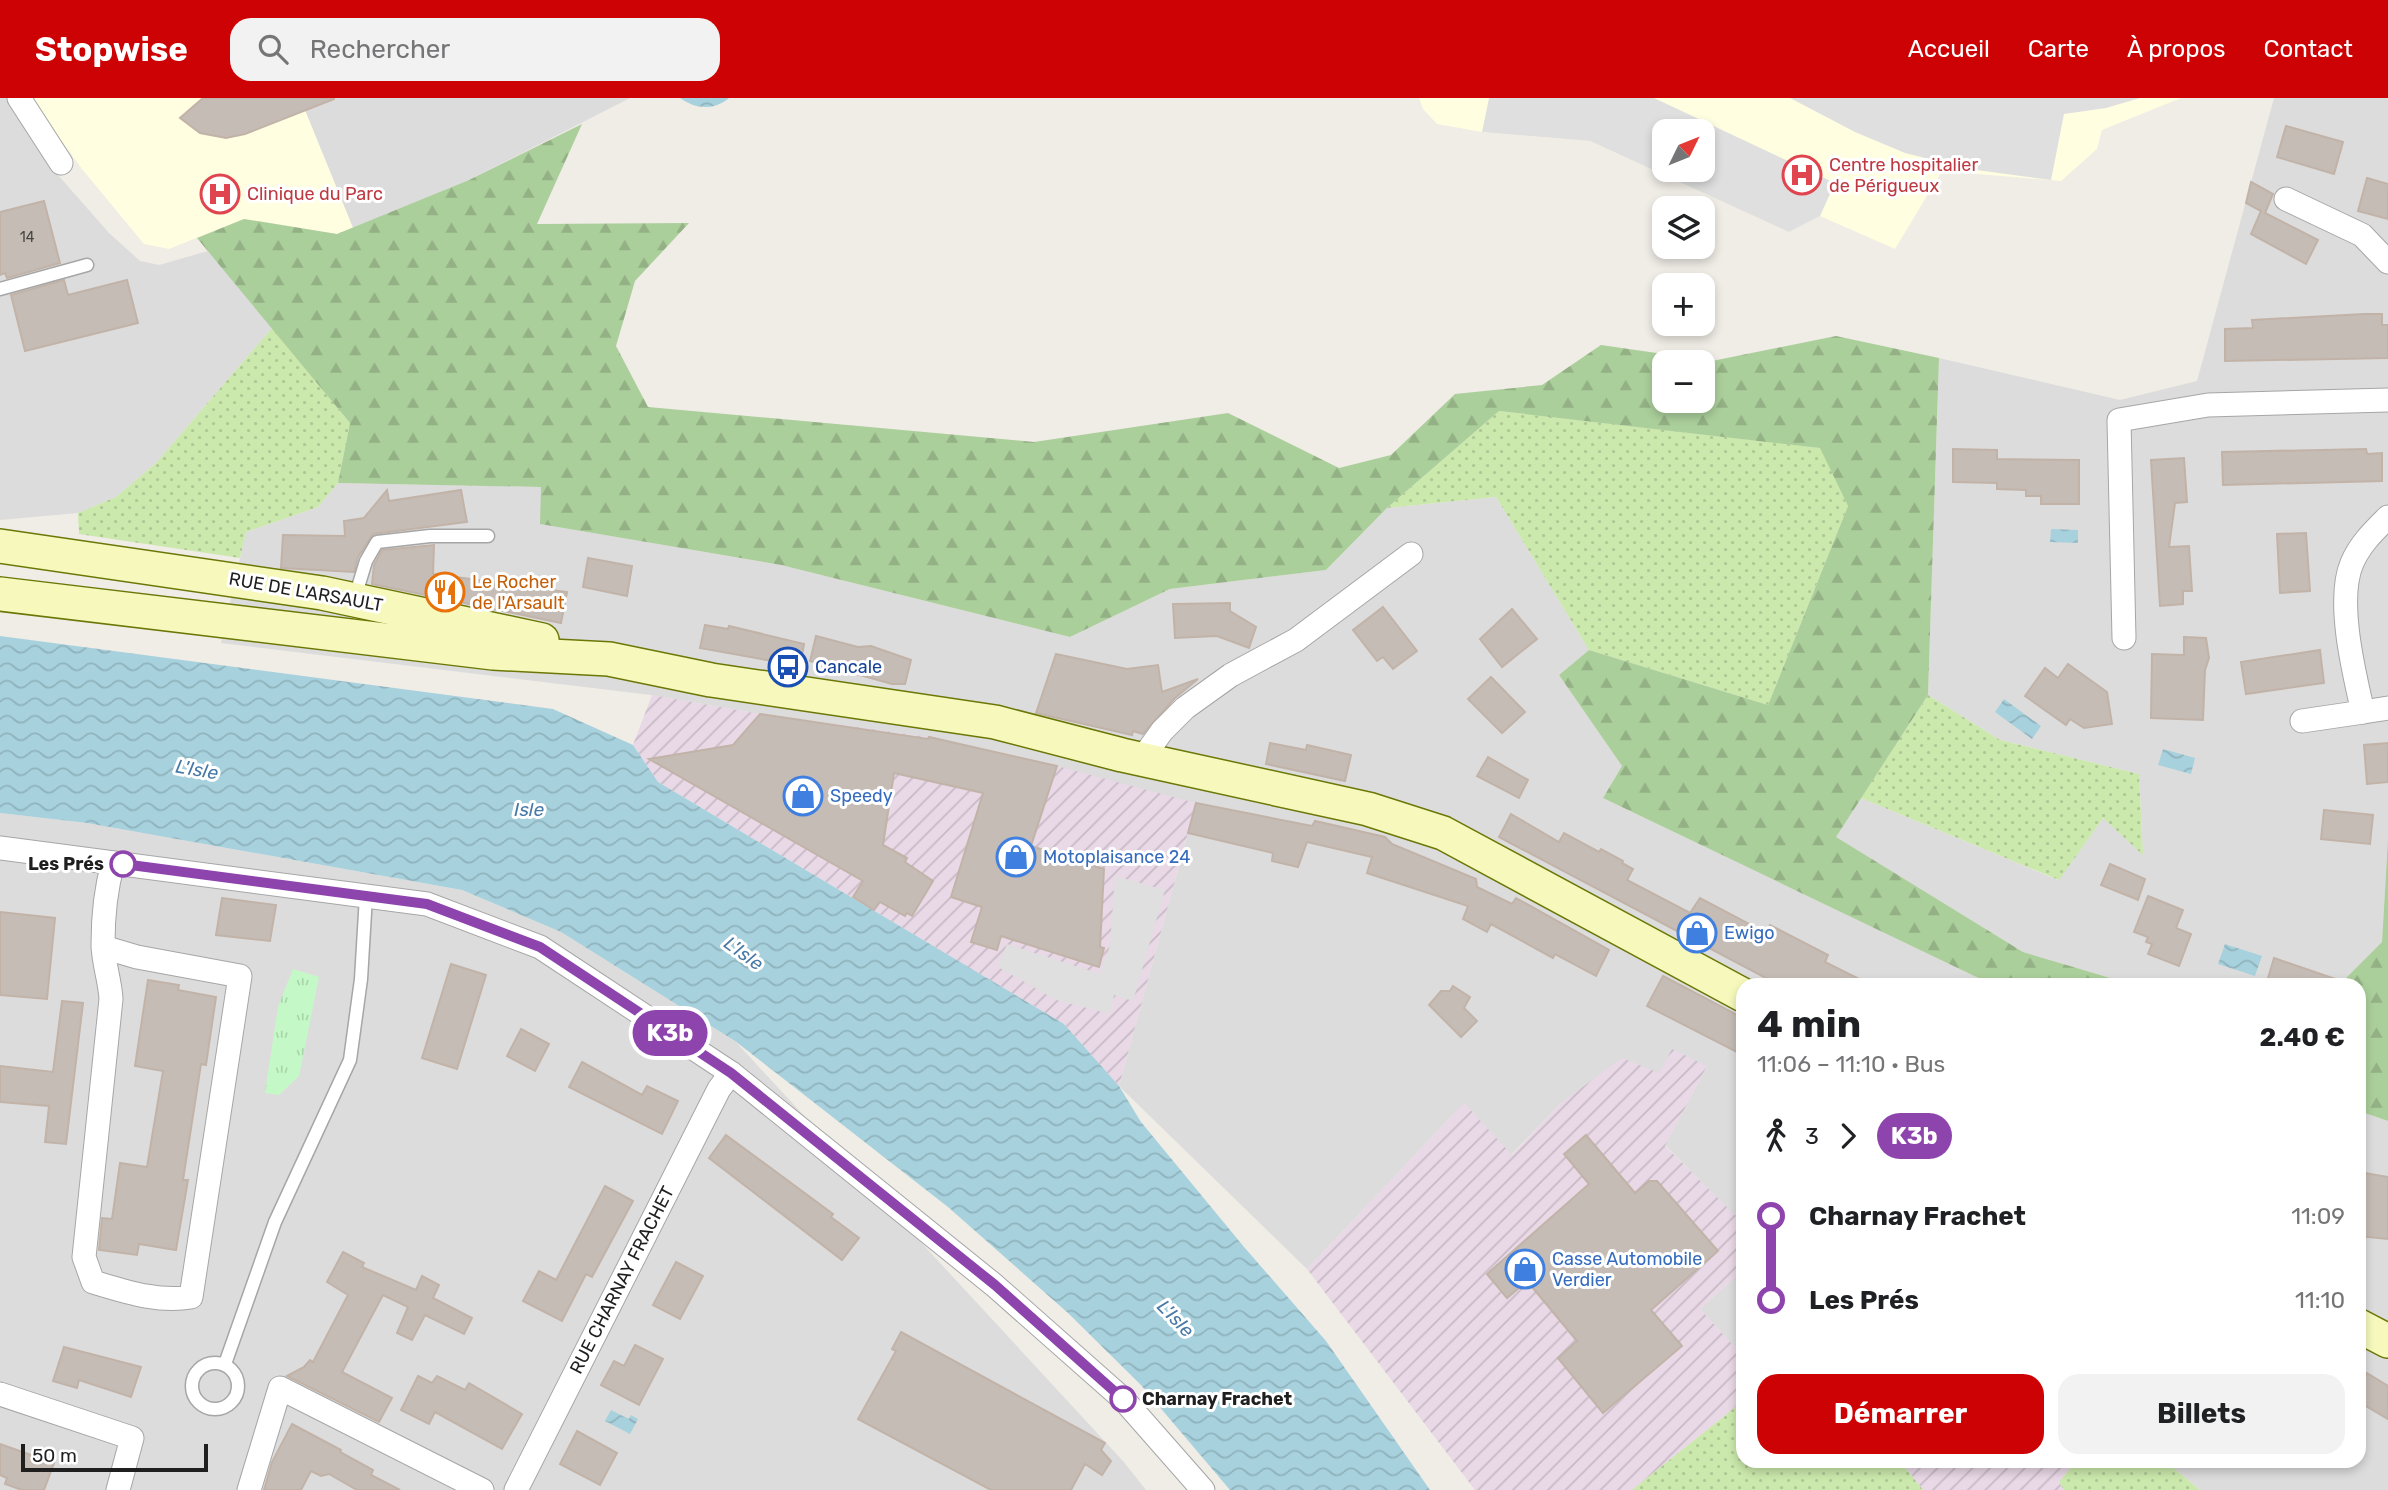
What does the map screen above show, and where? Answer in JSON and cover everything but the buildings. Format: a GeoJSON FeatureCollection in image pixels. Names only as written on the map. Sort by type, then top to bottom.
{"type":"FeatureCollection","features":[{"type":"Feature","properties":{"kind":"main road","name":"RUE DE L'ARSAULT"},"geometry":{"type":"LineString","coordinates":[[0,546],[322,593],[537,639],[609,660]]}},
{"type":"Feature","properties":{"kind":"main road"},"geometry":{"type":"LineString","coordinates":[[284,586],[304,612],[303,632]]}},
{"type":"Feature","properties":{"kind":"main road"},"geometry":{"type":"LineString","coordinates":[[322,593],[351,614],[350,637]]}},
{"type":"Feature","properties":{"kind":"main road"},"geometry":{"type":"LineString","coordinates":[[0,594],[492,653],[609,660],[711,680],[995,722],[1142,759],[1368,809],[1443,833],[1736,991]]}},
{"type":"Feature","properties":{"kind":"main road"},"geometry":{"type":"LineString","coordinates":[[2366,1330],[2388,1341]]}},
{"type":"Feature","properties":{"kind":"street"},"geometry":{"type":"LineString","coordinates":[[19,98],[61,163]]}},
{"type":"Feature","properties":{"kind":"street"},"geometry":{"type":"LineString","coordinates":[[2286,199],[2362,235],[2388,262]]}},
{"type":"Feature","properties":{"kind":"street"},"geometry":{"type":"LineString","coordinates":[[2124,638],[2119,420],[2208,405],[2388,401]]}},
{"type":"Feature","properties":{"kind":"street"},"geometry":{"type":"LineString","coordinates":[[2363,712],[2345,594],[2351,565],[2364,541],[2388,517]]}},
{"type":"Feature","properties":{"kind":"street"},"geometry":{"type":"LineString","coordinates":[[1142,759],[1162,731],[1185,708],[1231,675],[1296,640],[1411,554]]}},
{"type":"Feature","properties":{"kind":"street"},"geometry":{"type":"LineString","coordinates":[[2302,721],[2388,708]]}},
{"type":"Feature","properties":{"kind":"street"},"geometry":{"type":"LineString","coordinates":[[0,848],[427,904],[540,947],[731,1073],[995,1285],[1123,1399],[1203,1490]]}},
{"type":"Feature","properties":{"kind":"street"},"geometry":{"type":"LineString","coordinates":[[103,947],[137,957],[240,976],[191,1297],[174,1300],[130,1293],[93,1282],[83,1257],[111,999],[110,976],[103,947],[108,882],[113,863]]}},
{"type":"Feature","properties":{"kind":"street","name":"RUE CHARNAY FRACHET"},"geometry":{"type":"LineString","coordinates":[[516,1490],[719,1088],[731,1073]]}},
{"type":"Feature","properties":{"kind":"street"},"geometry":{"type":"LineString","coordinates":[[249,1490],[280,1388],[482,1490]]}},
{"type":"Feature","properties":{"kind":"street"},"geometry":{"type":"LineString","coordinates":[[0,1394],[132,1438],[118,1490]]}},
{"type":"Feature","properties":{"kind":"lane"},"geometry":{"type":"LineString","coordinates":[[0,289],[87,265]]}},
{"type":"Feature","properties":{"kind":"lane"},"geometry":{"type":"LineString","coordinates":[[355,600],[366,561],[377,542],[430,537],[488,536]]}},
{"type":"Feature","properties":{"kind":"lane"},"geometry":{"type":"LineString","coordinates":[[225,1364],[275,1222],[350,1060],[361,979],[366,896]]}},
{"type":"Feature","properties":{"kind":"shaded area"},"geometry":{"type":"Polygon","coordinates":[[[0,98],[10,98],[58,175],[109,233],[140,261],[159,265],[208,251],[272,328],[156,463],[116,497],[78,513],[0,520],[0,98]]]}},
{"type":"Feature","properties":{"kind":"shaded area","name":"Clinique du Parc"},"geometry":{"type":"Polygon","coordinates":[[[30,98],[300,98],[353,228],[337,234],[244,219],[169,249],[144,244],[82,169],[30,98]]]}},
{"type":"Feature","properties":{"kind":"shaded area"},"geometry":{"type":"Polygon","coordinates":[[[300,98],[630,98],[469,180],[353,228],[300,98]]]}},
{"type":"Feature","properties":{"kind":"shaded area","name":"Centre hospitalier de Périgueux"},"geometry":{"type":"Polygon","coordinates":[[[1419,98],[2181,98],[2102,130],[2097,149],[2061,181],[1942,171],[1895,249],[1820,216],[1789,232],[1680,182],[1715,182],[1715,119],[1652,119],[1652,169],[1590,141],[1482,132],[1437,124],[1423,109],[1419,98]]]}},
{"type":"Feature","properties":{"kind":"shaded area"},"geometry":{"type":"Polygon","coordinates":[[[1489,98],[1654,98],[1699,119],[1652,119],[1652,169],[1590,141],[1482,132],[1489,98]]]}},
{"type":"Feature","properties":{"kind":"shaded area"},"geometry":{"type":"Polygon","coordinates":[[[1790,98],[2140,98],[2106,108],[2064,114],[2051,180],[1969,169],[1905,153],[1855,132],[1790,98]]]}},
{"type":"Feature","properties":{"kind":"shaded area"},"geometry":{"type":"Polygon","coordinates":[[[2274,98],[2388,98],[2388,838],[2382,942],[2346,978],[2110,978],[2023,952],[1835,837],[1861,798],[2058,880],[2103,818],[2143,854],[2139,774],[2000,740],[1928,695],[1939,358],[2120,400],[2197,381],[2274,98]]]}},
{"type":"Feature","properties":{"kind":"shaded area"},"geometry":{"type":"Polygon","coordinates":[[[1715,127],[1835,183],[1820,216],[1789,232],[1680,182],[1715,182],[1715,127]]]}},
{"type":"Feature","properties":{"kind":"shaded area"},"geometry":{"type":"Polygon","coordinates":[[[338,483],[542,487],[541,524],[781,565],[1070,637],[1170,589],[1326,570],[1387,508],[1496,497],[1589,650],[1559,675],[1622,766],[1603,798],[1978,978],[1736,978],[1736,1217],[1665,1145],[1707,1066],[1659,1073],[1561,1103],[1511,1155],[1464,1103],[1307,1269],[1119,1086],[1196,803],[760,714],[651,695],[221,643],[246,532],[318,507],[338,483]]]}},
{"type":"Feature","properties":{"kind":"shaded area"},"geometry":{"type":"Polygon","coordinates":[[[652,695],[760,714],[929,737],[1057,766],[1196,803],[1119,1086],[1064,1024],[658,782],[633,745],[652,695]]]}},
{"type":"Feature","properties":{"kind":"shaded area"},"geometry":{"type":"Polygon","coordinates":[[[0,813],[87,823],[462,890],[561,932],[735,1041],[1123,1461],[1146,1490],[0,1490],[0,813]]]}},
{"type":"Feature","properties":{"kind":"shaded area"},"geometry":{"type":"Polygon","coordinates":[[[1115,876],[1165,890],[1133,1001],[1114,995],[1110,1014],[1056,1000],[998,967],[1007,944],[1100,974],[1110,946],[1115,876]]]}},
{"type":"Feature","properties":{"kind":"shaded area","name":"Casse Automobile Verdier"},"geometry":{"type":"Polygon","coordinates":[[[1672,1049],[1707,1066],[1665,1146],[1736,1216],[1736,1276],[1700,1309],[1736,1348],[1736,1407],[1632,1490],[1475,1490],[1307,1269],[1464,1103],[1512,1155],[1561,1103],[1622,1058],[1659,1073],[1672,1049]]]}},
{"type":"Feature","properties":{"kind":"shaded area"},"geometry":{"type":"Polygon","coordinates":[[[2366,1113],[2388,1121],[2388,1490],[2200,1490],[2173,1468],[2366,1468],[2366,1113]]]}},
{"type":"Feature","properties":{"kind":"shaded area"},"geometry":{"type":"Polygon","coordinates":[[[1736,1276],[1736,1348],[1700,1309],[1736,1276]]]}},
{"type":"Feature","properties":{"kind":"shaded area"},"geometry":{"type":"Polygon","coordinates":[[[1906,1468],[2070,1468],[2059,1482],[2064,1490],[1923,1490],[1906,1468]]]}},
{"type":"Feature","properties":{"kind":"green space"},"geometry":{"type":"Polygon","coordinates":[[[582,124],[537,224],[689,223],[635,281],[616,346],[648,407],[1034,442],[1228,413],[1339,468],[1391,455],[1455,394],[1542,385],[1601,345],[1652,352],[1652,413],[1715,413],[1715,360],[1836,336],[1939,358],[1928,695],[1836,837],[2023,952],[2110,978],[1978,978],[1603,798],[1622,766],[1559,675],[1589,650],[1768,705],[1848,506],[1820,448],[1499,411],[1387,508],[1326,570],[1170,589],[1070,637],[781,565],[540,524],[541,487],[338,483],[350,423],[197,238],[244,219],[337,234],[469,180],[582,124]]]}},
{"type":"Feature","properties":{"kind":"green space"},"geometry":{"type":"Polygon","coordinates":[[[272,328],[350,423],[338,483],[318,507],[246,532],[240,558],[79,534],[78,513],[116,497],[156,463],[272,328]]]}},
{"type":"Feature","properties":{"kind":"green space"},"geometry":{"type":"Polygon","coordinates":[[[1499,411],[1821,448],[1848,506],[1768,705],[1589,650],[1496,497],[1387,508],[1499,411]]]}},
{"type":"Feature","properties":{"kind":"green space"},"geometry":{"type":"Polygon","coordinates":[[[1928,695],[2000,740],[2139,774],[2143,855],[2103,818],[2059,880],[1861,798],[1928,695]]]}},
{"type":"Feature","properties":{"kind":"green space"},"geometry":{"type":"Polygon","coordinates":[[[2388,838],[2388,1121],[2366,1113],[2366,978],[2346,978],[2382,942],[2388,838]]]}},
{"type":"Feature","properties":{"kind":"green space"},"geometry":{"type":"Polygon","coordinates":[[[293,969],[319,977],[299,1076],[279,1095],[265,1093],[278,1007],[293,969]]]}},
{"type":"Feature","properties":{"kind":"green space"},"geometry":{"type":"Polygon","coordinates":[[[1736,1407],[1736,1468],[1906,1468],[1923,1490],[1632,1490],[1736,1407]]]}},
{"type":"Feature","properties":{"kind":"green space"},"geometry":{"type":"Polygon","coordinates":[[[2070,1468],[2173,1468],[2200,1490],[2064,1490],[2059,1482],[2070,1468]]]}},
{"type":"Feature","properties":{"kind":"water"},"geometry":{"type":"Polygon","coordinates":[[[680,98],[729,98],[717,105],[704,107],[680,98]]]}},
{"type":"Feature","properties":{"kind":"water"},"geometry":{"type":"Polygon","coordinates":[[[2051,529],[2078,530],[2078,543],[2050,542],[2051,529]]]}},
{"type":"Feature","properties":{"kind":"water"},"geometry":{"type":"Polygon","coordinates":[[[0,636],[553,709],[633,745],[658,782],[1064,1024],[1119,1086],[1141,1122],[1244,1247],[1326,1341],[1430,1490],[1230,1490],[1141,1385],[1068,1313],[948,1207],[735,1041],[561,932],[462,890],[87,823],[0,813],[0,636]]]}},
{"type":"Feature","properties":{"kind":"water"},"geometry":{"type":"Polygon","coordinates":[[[2004,699],[2041,726],[2032,739],[1995,712],[2004,699]]]}},
{"type":"Feature","properties":{"kind":"water"},"geometry":{"type":"Polygon","coordinates":[[[2163,749],[2195,758],[2191,774],[2158,765],[2163,749]]]}},
{"type":"Feature","properties":{"kind":"water"},"geometry":{"type":"Polygon","coordinates":[[[2225,944],[2262,956],[2255,976],[2218,964],[2225,944]]]}},
{"type":"Feature","properties":{"kind":"water"},"geometry":{"type":"Polygon","coordinates":[[[611,1410],[629,1419],[631,1415],[638,1419],[630,1434],[605,1421],[611,1410]]]}},
{"type":"Feature","properties":{"kind":"bus line","name":"K3b"},"geometry":{"type":"LineString","coordinates":[[123,864],[427,904],[540,947],[731,1073],[995,1285],[1123,1399]]}},
{"type":"Feature","properties":{"kind":"place","name":"Centre hospitalier de Périgueux"},"geometry":{"type":"Point","coordinates":[1802,175]}},
{"type":"Feature","properties":{"kind":"place","name":"Clinique du Parc"},"geometry":{"type":"Point","coordinates":[220,194]}},
{"type":"Feature","properties":{"kind":"place","name":"Le Rocher de l'Arsault"},"geometry":{"type":"Point","coordinates":[445,592]}},
{"type":"Feature","properties":{"kind":"place","name":"Cancale"},"geometry":{"type":"Point","coordinates":[788,667]}},
{"type":"Feature","properties":{"kind":"place","name":"Speedy"},"geometry":{"type":"Point","coordinates":[803,796]}},
{"type":"Feature","properties":{"kind":"place","name":"Motoplaisance 24"},"geometry":{"type":"Point","coordinates":[1016,857]}},
{"type":"Feature","properties":{"kind":"place","name":"Les Prés"},"geometry":{"type":"Point","coordinates":[123,864]}},
{"type":"Feature","properties":{"kind":"place","name":"Ewigo"},"geometry":{"type":"Point","coordinates":[1697,933]}},
{"type":"Feature","properties":{"kind":"place","name":"Casse Automobile Verdier"},"geometry":{"type":"Point","coordinates":[1525,1269]}},
{"type":"Feature","properties":{"kind":"place","name":"Charnay Frachet"},"geometry":{"type":"Point","coordinates":[1123,1399]}},
{"type":"Feature","properties":{"kind":"water label","name":"L'Isle"},"geometry":{"type":"Point","coordinates":[197,769]}},
{"type":"Feature","properties":{"kind":"water label","name":"Isle"},"geometry":{"type":"Point","coordinates":[529,809]}},
{"type":"Feature","properties":{"kind":"water label","name":"L'Isle"},"geometry":{"type":"Point","coordinates":[744,953]}},
{"type":"Feature","properties":{"kind":"water label","name":"L'Isle"},"geometry":{"type":"Point","coordinates":[1176,1318]}}]}
